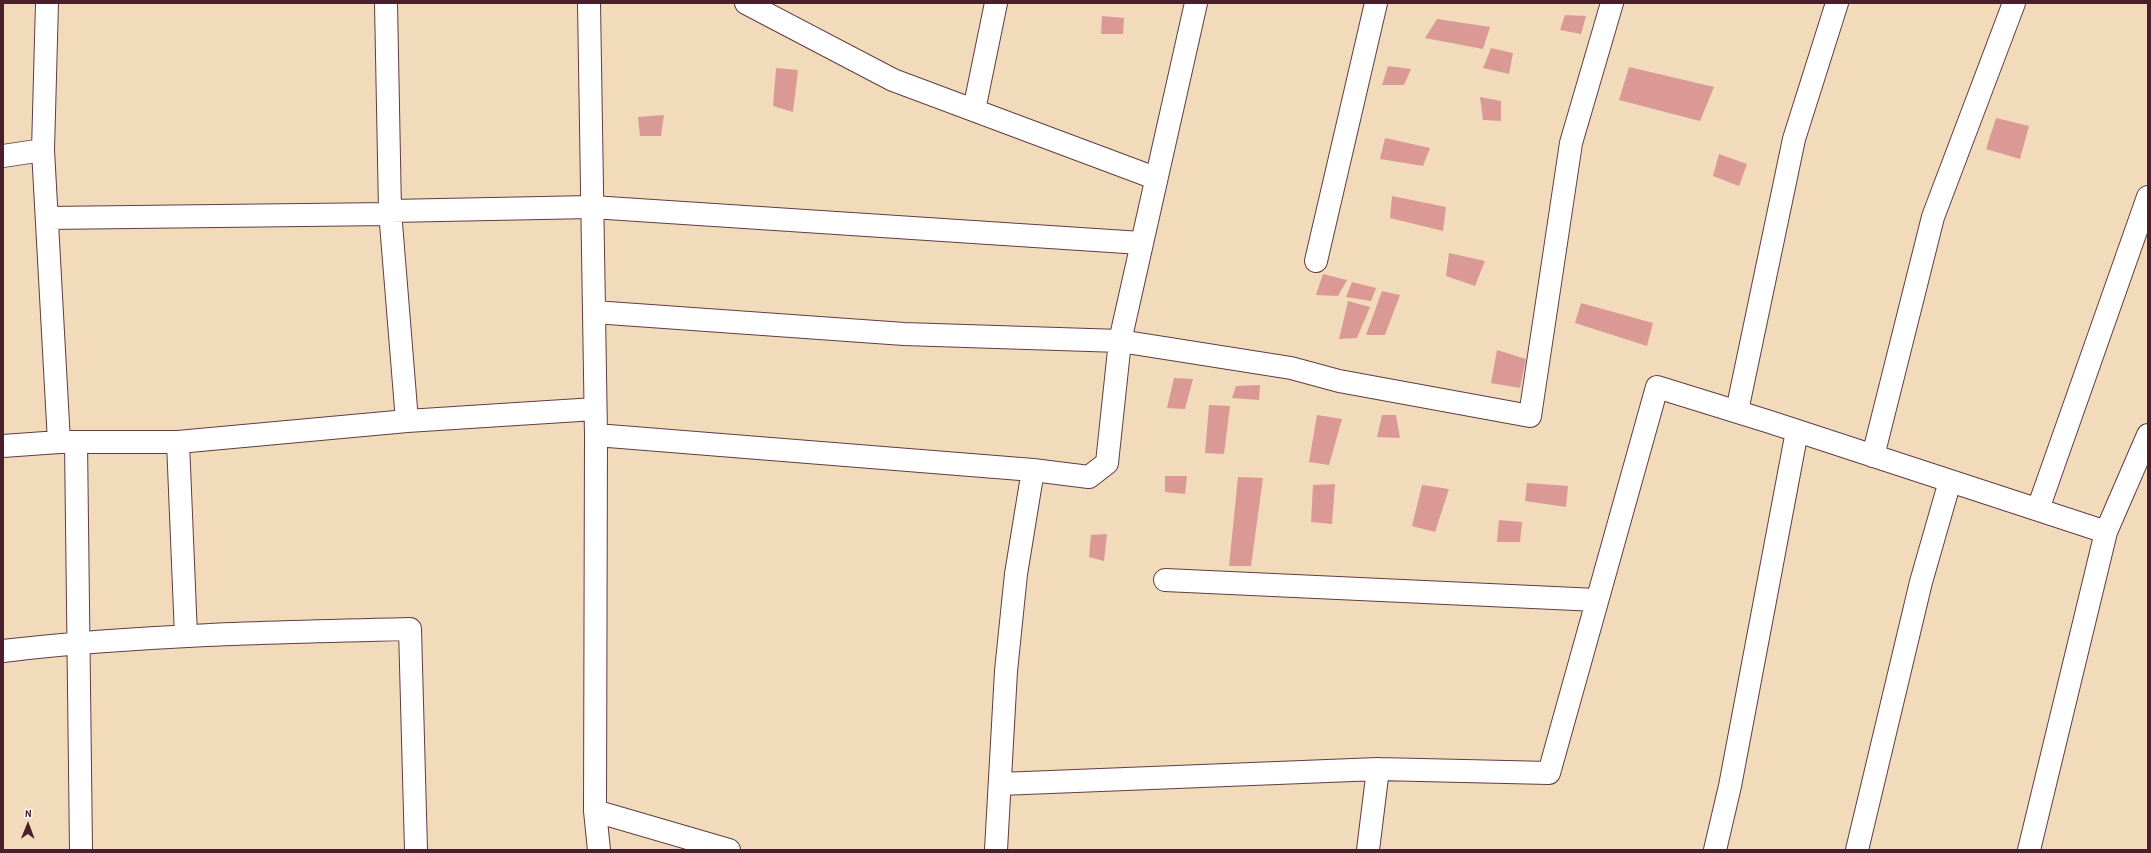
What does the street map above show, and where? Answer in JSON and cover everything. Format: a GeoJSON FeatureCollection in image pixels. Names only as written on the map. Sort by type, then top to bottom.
{"type":"FeatureCollection","features":[{"type":"Feature","properties":{"kind":"street"},"geometry":{"type":"LineString","coordinates":[[47,3],[44,150],[47,218],[67,442],[79,642],[81,850]]}},
{"type":"Feature","properties":{"kind":"street"},"geometry":{"type":"LineString","coordinates":[[386,3],[390,211],[407,421]]}},
{"type":"Feature","properties":{"kind":"street"},"geometry":{"type":"LineString","coordinates":[[589,3],[596,435],[595,810],[599,850]]}},
{"type":"Feature","properties":{"kind":"street"},"geometry":{"type":"LineString","coordinates":[[746,3],[893,80],[1155,178]]}},
{"type":"Feature","properties":{"kind":"street"},"geometry":{"type":"LineString","coordinates":[[974,110],[996,3]]}},
{"type":"Feature","properties":{"kind":"street"},"geometry":{"type":"LineString","coordinates":[[596,435],[1033,470],[1089,477],[1107,463],[1120,341],[1155,178],[1182,70],[1196,3]]}},
{"type":"Feature","properties":{"kind":"street"},"geometry":{"type":"LineString","coordinates":[[1316,261],[1376,3]]}},
{"type":"Feature","properties":{"kind":"street"},"geometry":{"type":"LineString","coordinates":[[594,312],[904,334],[1120,341],[1291,368],[1339,381],[1530,416],[1572,143],[1612,3]]}},
{"type":"Feature","properties":{"kind":"street"},"geometry":{"type":"LineString","coordinates":[[1737,411],[1794,139],[1837,3]]}},
{"type":"Feature","properties":{"kind":"street"},"geometry":{"type":"LineString","coordinates":[[1873,456],[1933,217],[2014,3]]}},
{"type":"Feature","properties":{"kind":"street"},"geometry":{"type":"LineString","coordinates":[[3,156],[44,150]]}},
{"type":"Feature","properties":{"kind":"street"},"geometry":{"type":"LineString","coordinates":[[2038,509],[2148,197]]}},
{"type":"Feature","properties":{"kind":"street"},"geometry":{"type":"LineString","coordinates":[[47,218],[388,214],[390,211],[592,207],[1141,243]]}},
{"type":"Feature","properties":{"kind":"street"},"geometry":{"type":"LineString","coordinates":[[1000,784],[1378,769],[1549,773],[1658,387],[1737,411],[2106,532]]}},
{"type":"Feature","properties":{"kind":"street"},"geometry":{"type":"LineString","coordinates":[[3,446],[67,442],[178,442],[407,421],[595,409]]}},
{"type":"Feature","properties":{"kind":"street"},"geometry":{"type":"LineString","coordinates":[[1715,850],[1730,786],[1797,431]]}},
{"type":"Feature","properties":{"kind":"street"},"geometry":{"type":"LineString","coordinates":[[2029,850],[2106,532],[2148,435]]}},
{"type":"Feature","properties":{"kind":"street"},"geometry":{"type":"LineString","coordinates":[[178,442],[186,636]]}},
{"type":"Feature","properties":{"kind":"street"},"geometry":{"type":"LineString","coordinates":[[996,850],[1006,671],[1016,574],[1033,470]]}},
{"type":"Feature","properties":{"kind":"street"},"geometry":{"type":"LineString","coordinates":[[1857,850],[1921,582],[1950,481]]}},
{"type":"Feature","properties":{"kind":"street"},"geometry":{"type":"LineString","coordinates":[[1165,580],[1597,600]]}},
{"type":"Feature","properties":{"kind":"street"},"geometry":{"type":"LineString","coordinates":[[3,651],[79,642],[186,636],[286,631],[410,629],[416,850]]}},
{"type":"Feature","properties":{"kind":"street"},"geometry":{"type":"LineString","coordinates":[[1368,850],[1378,769]]}},
{"type":"Feature","properties":{"kind":"street"},"geometry":{"type":"LineString","coordinates":[[595,810],[729,850]]}},
{"type":"Feature","properties":{"kind":"building"},"geometry":{"type":"Polygon","coordinates":[[[1565,15],[1586,16],[1581,34],[1560,30],[1565,15]]]}},
{"type":"Feature","properties":{"kind":"building"},"geometry":{"type":"Polygon","coordinates":[[[1102,16],[1124,18],[1123,34],[1101,34],[1102,16]]]}},
{"type":"Feature","properties":{"kind":"building"},"geometry":{"type":"Polygon","coordinates":[[[1437,19],[1490,27],[1483,49],[1425,38],[1437,19]]]}},
{"type":"Feature","properties":{"kind":"building"},"geometry":{"type":"Polygon","coordinates":[[[1491,48],[1513,53],[1509,74],[1483,68],[1491,48]]]}},
{"type":"Feature","properties":{"kind":"building"},"geometry":{"type":"Polygon","coordinates":[[[1388,66],[1411,69],[1404,85],[1382,85],[1388,66]]]}},
{"type":"Feature","properties":{"kind":"building"},"geometry":{"type":"Polygon","coordinates":[[[1629,67],[1714,87],[1700,121],[1619,100],[1629,67]]]}},
{"type":"Feature","properties":{"kind":"building"},"geometry":{"type":"Polygon","coordinates":[[[776,68],[798,70],[793,112],[773,106],[776,68]]]}},
{"type":"Feature","properties":{"kind":"building"},"geometry":{"type":"Polygon","coordinates":[[[1480,97],[1501,101],[1501,121],[1483,120],[1480,97]]]}},
{"type":"Feature","properties":{"kind":"building"},"geometry":{"type":"Polygon","coordinates":[[[664,115],[661,136],[640,136],[638,117],[664,115]]]}},
{"type":"Feature","properties":{"kind":"building"},"geometry":{"type":"Polygon","coordinates":[[[1996,118],[2029,126],[2020,159],[1986,149],[1996,118]]]}},
{"type":"Feature","properties":{"kind":"building"},"geometry":{"type":"Polygon","coordinates":[[[1385,138],[1430,148],[1423,166],[1380,159],[1385,138]]]}},
{"type":"Feature","properties":{"kind":"building"},"geometry":{"type":"Polygon","coordinates":[[[1719,154],[1747,164],[1739,186],[1713,176],[1719,154]]]}},
{"type":"Feature","properties":{"kind":"building"},"geometry":{"type":"Polygon","coordinates":[[[1392,196],[1446,207],[1443,231],[1390,218],[1392,196]]]}},
{"type":"Feature","properties":{"kind":"building"},"geometry":{"type":"Polygon","coordinates":[[[1449,253],[1485,261],[1475,286],[1446,276],[1449,253]]]}},
{"type":"Feature","properties":{"kind":"building"},"geometry":{"type":"Polygon","coordinates":[[[1323,274],[1347,280],[1338,296],[1316,295],[1323,274]]]}},
{"type":"Feature","properties":{"kind":"building"},"geometry":{"type":"Polygon","coordinates":[[[1352,282],[1376,288],[1371,301],[1346,297],[1352,282]]]}},
{"type":"Feature","properties":{"kind":"building"},"geometry":{"type":"Polygon","coordinates":[[[1382,291],[1400,295],[1385,335],[1366,335],[1382,291]]]}},
{"type":"Feature","properties":{"kind":"building"},"geometry":{"type":"Polygon","coordinates":[[[1348,301],[1370,307],[1357,338],[1339,339],[1348,301]]]}},
{"type":"Feature","properties":{"kind":"building"},"geometry":{"type":"Polygon","coordinates":[[[1581,303],[1653,323],[1647,346],[1575,323],[1581,303]]]}},
{"type":"Feature","properties":{"kind":"building"},"geometry":{"type":"Polygon","coordinates":[[[1497,350],[1526,359],[1520,388],[1491,383],[1497,350]]]}},
{"type":"Feature","properties":{"kind":"building"},"geometry":{"type":"Polygon","coordinates":[[[1174,378],[1193,379],[1185,409],[1167,408],[1174,378]]]}},
{"type":"Feature","properties":{"kind":"building"},"geometry":{"type":"Polygon","coordinates":[[[1260,385],[1259,400],[1232,398],[1236,386],[1260,385]]]}},
{"type":"Feature","properties":{"kind":"building"},"geometry":{"type":"Polygon","coordinates":[[[1209,405],[1230,406],[1224,454],[1205,453],[1209,405]]]}},
{"type":"Feature","properties":{"kind":"building"},"geometry":{"type":"Polygon","coordinates":[[[1317,415],[1342,419],[1329,465],[1309,462],[1317,415]]]}},
{"type":"Feature","properties":{"kind":"building"},"geometry":{"type":"Polygon","coordinates":[[[1382,415],[1396,415],[1400,438],[1377,437],[1382,415]]]}},
{"type":"Feature","properties":{"kind":"building"},"geometry":{"type":"Polygon","coordinates":[[[1165,476],[1187,476],[1185,494],[1165,492],[1165,476]]]}},
{"type":"Feature","properties":{"kind":"building"},"geometry":{"type":"Polygon","coordinates":[[[1238,477],[1263,478],[1251,566],[1229,566],[1238,477]]]}},
{"type":"Feature","properties":{"kind":"building"},"geometry":{"type":"Polygon","coordinates":[[[1527,483],[1568,486],[1566,507],[1525,501],[1527,483]]]}},
{"type":"Feature","properties":{"kind":"building"},"geometry":{"type":"Polygon","coordinates":[[[1335,484],[1332,524],[1311,522],[1313,485],[1335,484]]]}},
{"type":"Feature","properties":{"kind":"building"},"geometry":{"type":"Polygon","coordinates":[[[1422,485],[1449,489],[1435,532],[1412,526],[1422,485]]]}},
{"type":"Feature","properties":{"kind":"building"},"geometry":{"type":"Polygon","coordinates":[[[1499,520],[1522,522],[1520,542],[1497,542],[1499,520]]]}},
{"type":"Feature","properties":{"kind":"building"},"geometry":{"type":"Polygon","coordinates":[[[1107,534],[1104,561],[1089,557],[1091,535],[1107,534]]]}}]}
